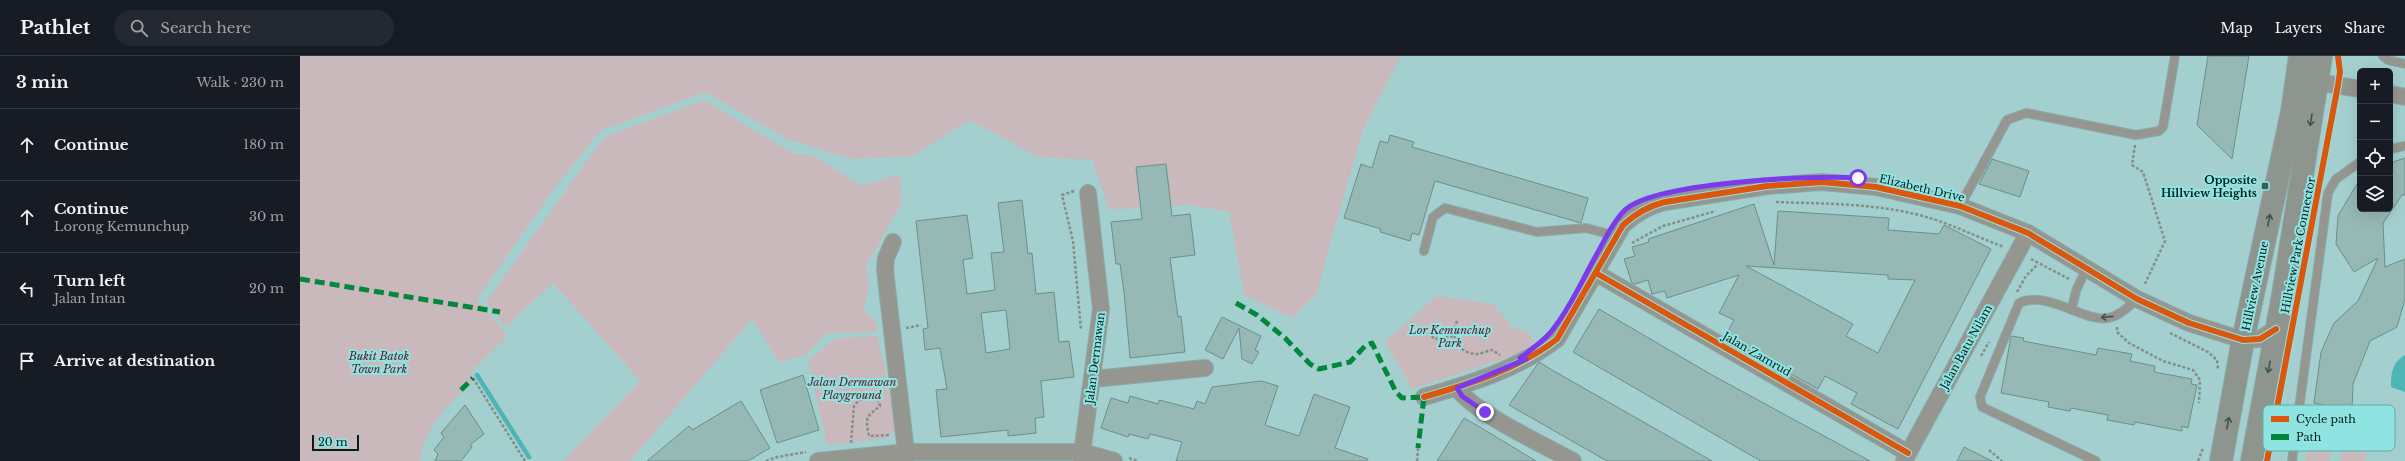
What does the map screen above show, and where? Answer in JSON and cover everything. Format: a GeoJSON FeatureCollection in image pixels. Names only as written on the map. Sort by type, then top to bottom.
{"type":"FeatureCollection","features":[{"type":"Feature","properties":{"kind":"street","name":"Hillview Avenue"},"geometry":{"type":"LineString","coordinates":[[2221,461],[2243,340],[2292,112],[2300,56]]}},
{"type":"Feature","properties":{"kind":"street"},"geometry":{"type":"LineString","coordinates":[[2304,56],[2306,64],[2317,82],[2357,89]]}},
{"type":"Feature","properties":{"kind":"street"},"geometry":{"type":"LineString","coordinates":[[2252,461],[2276,329],[2321,56]]}},
{"type":"Feature","properties":{"kind":"street","name":"Hillview Avenue"},"geometry":{"type":"LineString","coordinates":[[2292,112],[2303,92],[2317,82]]}},
{"type":"Feature","properties":{"kind":"street"},"geometry":{"type":"LineString","coordinates":[[2393,95],[2405,97]]}},
{"type":"Feature","properties":{"kind":"street","name":"Elizabeth Drive"},"geometry":{"type":"LineString","coordinates":[[1424,396],[1457,388],[1541,352],[1556,339],[1623,225],[1635,214],[1649,206],[1767,186],[1822,182],[1876,187],[1960,206],[2028,233],[2086,268],[2143,292],[2189,323],[2243,340],[2260,338],[2276,329]]}},
{"type":"Feature","properties":{"kind":"street","name":"Jalan Dermawan"},"geometry":{"type":"LineString","coordinates":[[1082,457],[1101,309],[1088,193]]}},
{"type":"Feature","properties":{"kind":"street","name":"Jalan Batu Nilam"},"geometry":{"type":"LineString","coordinates":[[1906,457],[2028,233]]}},
{"type":"Feature","properties":{"kind":"street"},"geometry":{"type":"LineString","coordinates":[[893,242],[886,258],[885,270],[907,456]]}},
{"type":"Feature","properties":{"kind":"street","name":"Jalan Zamrud"},"geometry":{"type":"LineString","coordinates":[[1596,272],[1906,457]]}},
{"type":"Feature","properties":{"kind":"street"},"geometry":{"type":"LineString","coordinates":[[1093,379],[1205,368]]}},
{"type":"Feature","properties":{"kind":"street"},"geometry":{"type":"LineString","coordinates":[[1457,388],[1462,396],[1485,412],[1573,461]]}},
{"type":"Feature","properties":{"kind":"street"},"geometry":{"type":"LineString","coordinates":[[818,461],[907,456],[1082,457],[1114,461]]}},
{"type":"Feature","properties":{"kind":"lane"},"geometry":{"type":"LineString","coordinates":[[1960,206],[2007,120],[2016,115],[2026,113],[2136,135],[2159,131],[2163,127],[2175,56]]}},
{"type":"Feature","properties":{"kind":"lane"},"geometry":{"type":"LineString","coordinates":[[2383,56],[2388,60],[2405,64]]}},
{"type":"Feature","properties":{"kind":"lane"},"geometry":{"type":"LineString","coordinates":[[2393,148],[2405,146]]}},
{"type":"Feature","properties":{"kind":"lane"},"geometry":{"type":"LineString","coordinates":[[2300,405],[2328,193],[2336,179],[2357,164]]}},
{"type":"Feature","properties":{"kind":"lane"},"geometry":{"type":"LineString","coordinates":[[1424,250],[1433,217],[1445,208],[1537,232],[1586,228],[1617,236]]}},
{"type":"Feature","properties":{"kind":"lane"},"geometry":{"type":"LineString","coordinates":[[2072,308],[2079,284],[2086,268]]}},
{"type":"Feature","properties":{"kind":"lane"},"geometry":{"type":"LineString","coordinates":[[2096,461],[1982,407],[1980,403],[2019,303],[2025,300],[2041,300],[2102,318],[2110,318],[2124,310],[2143,292]]}},
{"type":"Feature","properties":{"kind":"lane"},"geometry":{"type":"LineString","coordinates":[[2292,461],[2293,451]]}},
{"type":"Feature","properties":{"kind":"path"},"geometry":{"type":"LineString","coordinates":[[2136,135],[2132,164],[2143,172],[2165,241],[2143,292],[2136,283]]}},
{"type":"Feature","properties":{"kind":"path"},"geometry":{"type":"LineString","coordinates":[[1062,195],[1073,241],[1082,333]]}},
{"type":"Feature","properties":{"kind":"path"},"geometry":{"type":"LineString","coordinates":[[1774,202],[1844,203],[1898,211],[1938,221],[2018,252],[2038,264],[2079,284]]}},
{"type":"Feature","properties":{"kind":"path"},"geometry":{"type":"LineString","coordinates":[[1630,246],[1633,242],[1663,226],[1724,209]]}},
{"type":"Feature","properties":{"kind":"path"},"geometry":{"type":"LineString","coordinates":[[2015,296],[2026,276],[2038,264]]}},
{"type":"Feature","properties":{"kind":"path"},"geometry":{"type":"LineString","coordinates":[[2124,310],[2130,313],[2117,327],[2117,332],[2129,343],[2163,361],[2193,370],[2200,380],[2199,403]]}},
{"type":"Feature","properties":{"kind":"path"},"geometry":{"type":"LineString","coordinates":[[1457,321],[1454,336],[1458,346],[1475,354],[1492,350],[1502,356],[1526,359]]}},
{"type":"Feature","properties":{"kind":"path"},"geometry":{"type":"LineString","coordinates":[[910,327],[921,326]]}},
{"type":"Feature","properties":{"kind":"path"},"geometry":{"type":"LineString","coordinates":[[1426,328],[1434,339],[1454,336]]}},
{"type":"Feature","properties":{"kind":"path"},"geometry":{"type":"LineString","coordinates":[[2166,331],[2208,352],[2217,360],[2218,372]]}},
{"type":"Feature","properties":{"kind":"path"},"geometry":{"type":"LineString","coordinates":[[1977,363],[1992,336]]}},
{"type":"Feature","properties":{"kind":"path"},"geometry":{"type":"LineString","coordinates":[[473,378],[525,461]]}},
{"type":"Feature","properties":{"kind":"path"},"geometry":{"type":"LineString","coordinates":[[851,446],[854,406],[859,400],[877,397],[880,401],[880,406],[870,412],[867,418],[869,436],[905,435]]}},
{"type":"Feature","properties":{"kind":"path"},"geometry":{"type":"LineString","coordinates":[[2198,461],[2204,446]]}},
{"type":"Feature","properties":{"kind":"path"},"geometry":{"type":"LineString","coordinates":[[1417,461],[1418,448]]}},
{"type":"Feature","properties":{"kind":"path"},"geometry":{"type":"LineString","coordinates":[[1989,450],[2002,461]]}},
{"type":"Feature","properties":{"kind":"green space","name":"Bukit Batok Town Park"},"geometry":{"type":"Polygon","coordinates":[[[300,56],[1401,56],[1363,130],[1317,294],[1293,318],[1244,295],[1229,212],[1188,205],[1109,210],[1092,160],[1038,157],[970,120],[913,156],[851,159],[787,139],[705,92],[600,131],[554,189],[477,299],[508,336],[470,373],[474,380],[447,407],[433,425],[423,447],[420,461],[300,461],[300,56]]]}},
{"type":"Feature","properties":{"kind":"green space"},"geometry":{"type":"Polygon","coordinates":[[[704,100],[795,154],[813,155],[862,186],[900,174],[902,203],[866,266],[869,283],[864,309],[876,322],[877,332],[827,333],[806,355],[779,362],[752,319],[630,461],[563,461],[640,381],[553,283],[506,327],[486,302],[604,137],[704,100]]]}},
{"type":"Feature","properties":{"kind":"green space","name":"Lor Kemunchup Park"},"geometry":{"type":"Polygon","coordinates":[[[1437,296],[1493,304],[1508,321],[1510,327],[1526,331],[1537,344],[1518,354],[1412,389],[1385,341],[1437,296]]]}},
{"type":"Feature","properties":{"kind":"green space","name":"Jalan Dermawan Playground"},"geometry":{"type":"Polygon","coordinates":[[[878,336],[897,428],[888,438],[827,445],[808,361],[836,338],[878,336]]]}},
{"type":"Feature","properties":{"kind":"green space"},"geometry":{"type":"Polygon","coordinates":[[[2307,451],[2331,451],[2329,461],[2305,461],[2307,451]]]}},
{"type":"Feature","properties":{"kind":"green space"},"geometry":{"type":"Polygon","coordinates":[[[2342,451],[2367,451],[2365,461],[2340,461],[2342,451]]]}},
{"type":"Feature","properties":{"kind":"water"},"geometry":{"type":"Polygon","coordinates":[[[2405,355],[2405,392],[2391,387],[2391,377],[2393,368],[2397,361],[2405,355]]]}},
{"type":"Feature","properties":{"kind":"building"},"geometry":{"type":"Polygon","coordinates":[[[2208,56],[2249,56],[2232,159],[2197,125],[2208,56]]]}},
{"type":"Feature","properties":{"kind":"building"},"geometry":{"type":"Polygon","coordinates":[[[1390,135],[1414,142],[1412,147],[1588,198],[1581,223],[1435,181],[1419,235],[1412,233],[1410,241],[1380,232],[1381,229],[1344,218],[1361,164],[1372,168],[1380,141],[1388,143],[1390,135]]]}},
{"type":"Feature","properties":{"kind":"building"},"geometry":{"type":"Polygon","coordinates":[[[2405,158],[2405,195],[2402,195],[2393,208],[2393,162],[2405,158]]]}},
{"type":"Feature","properties":{"kind":"building"},"geometry":{"type":"Polygon","coordinates":[[[1992,159],[2029,171],[2020,197],[1979,184],[1992,159]]]}},
{"type":"Feature","properties":{"kind":"building"},"geometry":{"type":"Polygon","coordinates":[[[1166,164],[1172,216],[1190,214],[1195,255],[1170,258],[1178,317],[1181,316],[1185,352],[1130,358],[1124,292],[1120,264],[1116,264],[1111,222],[1142,219],[1136,167],[1166,164]]]}},
{"type":"Feature","properties":{"kind":"building"},"geometry":{"type":"Polygon","coordinates":[[[2357,184],[2357,212],[2390,212],[2383,223],[2385,267],[2405,259],[2405,299],[2397,327],[2370,341],[2353,384],[2352,405],[2324,405],[2314,403],[2321,352],[2334,323],[2358,301],[2378,258],[2354,272],[2336,244],[2338,216],[2357,184]]]}},
{"type":"Feature","properties":{"kind":"building"},"geometry":{"type":"Polygon","coordinates":[[[1022,200],[1028,254],[1032,253],[1036,294],[1054,292],[1059,342],[1069,341],[1074,377],[1041,381],[1044,417],[1035,418],[1036,433],[1008,436],[1008,430],[941,437],[936,390],[947,389],[940,348],[925,350],[923,329],[928,328],[916,221],[967,215],[973,258],[963,260],[967,294],[995,290],[991,253],[1004,252],[998,203],[1022,200]],[[1006,310],[981,313],[986,353],[1010,349],[1006,310]]]}},
{"type":"Feature","properties":{"kind":"building"},"geometry":{"type":"Polygon","coordinates":[[[1754,204],[1774,265],[1778,211],[1889,218],[1888,230],[1939,234],[1944,225],[1991,249],[1898,429],[1851,404],[1857,393],[1825,376],[1818,389],[1725,337],[1734,320],[1719,313],[1739,275],[1667,298],[1665,291],[1652,294],[1648,280],[1635,284],[1632,283],[1624,259],[1635,256],[1632,247],[1649,242],[1648,239],[1754,204]],[[1746,266],[1853,324],[1846,336],[1878,353],[1915,280],[1888,279],[1888,275],[1746,266]]]}},
{"type":"Feature","properties":{"kind":"building"},"geometry":{"type":"Polygon","coordinates":[[[1599,309],[1712,375],[1870,461],[1761,461],[1573,352],[1599,309]]]}},
{"type":"Feature","properties":{"kind":"building"},"geometry":{"type":"Polygon","coordinates":[[[1222,317],[1261,336],[1255,350],[1259,352],[1252,364],[1242,359],[1239,328],[1223,359],[1205,350],[1222,317]]]}},
{"type":"Feature","properties":{"kind":"building"},"geometry":{"type":"Polygon","coordinates":[[[2011,336],[2024,338],[2023,341],[2096,355],[2098,348],[2132,354],[2130,361],[2155,366],[2154,372],[2192,379],[2191,384],[2197,385],[2188,428],[2182,426],[2182,431],[2135,422],[2134,425],[2107,420],[2108,415],[2071,408],[2070,411],[2048,407],[2049,402],[2001,393],[2011,336]]]}},
{"type":"Feature","properties":{"kind":"building"},"geometry":{"type":"Polygon","coordinates":[[[1539,362],[1712,461],[1607,461],[1509,405],[1539,362]]]}},
{"type":"Feature","properties":{"kind":"building"},"geometry":{"type":"Polygon","coordinates":[[[803,375],[819,430],[777,443],[760,390],[803,375]]]}},
{"type":"Feature","properties":{"kind":"building"},"geometry":{"type":"Polygon","coordinates":[[[1261,381],[1278,386],[1265,425],[1299,436],[1314,394],[1350,407],[1335,448],[1368,459],[1367,461],[1176,461],[1182,442],[1150,434],[1148,439],[1129,434],[1128,437],[1101,428],[1111,398],[1128,403],[1130,396],[1158,404],[1159,400],[1194,409],[1197,401],[1205,404],[1212,387],[1261,381]]]}},
{"type":"Feature","properties":{"kind":"building"},"geometry":{"type":"Polygon","coordinates":[[[741,401],[770,448],[748,461],[647,461],[689,426],[692,430],[741,401]]]}},
{"type":"Feature","properties":{"kind":"building"},"geometry":{"type":"Polygon","coordinates":[[[465,405],[484,434],[470,445],[472,447],[461,461],[435,461],[438,454],[434,450],[444,437],[441,433],[465,405]]]}},
{"type":"Feature","properties":{"kind":"building"},"geometry":{"type":"Polygon","coordinates":[[[1464,418],[1478,426],[1536,461],[1437,461],[1464,418]]]}},
{"type":"Feature","properties":{"kind":"building"},"geometry":{"type":"Polygon","coordinates":[[[1964,447],[1992,461],[1957,461],[1964,447]]]}},
{"type":"Feature","properties":{"kind":"waterway"},"geometry":{"type":"LineString","coordinates":[[477,375],[529,457]]}},
{"type":"Feature","properties":{"kind":"marked path"},"geometry":{"type":"LineString","coordinates":[[300,279],[500,312]]}},
{"type":"Feature","properties":{"kind":"marked path"},"geometry":{"type":"LineString","coordinates":[[1236,303],[1257,315],[1285,338],[1310,364],[1319,369],[1350,362],[1366,345],[1372,343],[1396,392],[1402,398],[1424,397],[1418,448]]}},
{"type":"Feature","properties":{"kind":"marked path"},"geometry":{"type":"LineString","coordinates":[[461,390],[473,378]]}},
{"type":"Feature","properties":{"kind":"cycle path","name":"Hillview Park Connector"},"geometry":{"type":"LineString","coordinates":[[2278,405],[2338,85],[2340,72],[2338,56]]}},
{"type":"Feature","properties":{"kind":"cycle path"},"geometry":{"type":"LineString","coordinates":[[1424,397],[1476,381],[1510,367],[1527,359],[1557,339],[1623,225],[1633,217],[1648,208],[1665,202],[1767,186],[1822,182],[1876,187],[1960,206],[2028,233],[2137,299],[2189,323],[2243,340],[2260,339],[2276,329]]}},
{"type":"Feature","properties":{"kind":"cycle path"},"geometry":{"type":"LineString","coordinates":[[1596,273],[1908,453]]}},
{"type":"Feature","properties":{"kind":"cycle path","name":"Hillview Park Connector"},"geometry":{"type":"LineString","coordinates":[[2267,461],[2269,451]]}},
{"type":"Feature","properties":{"kind":"place","name":"Opposite Hillview Heights"},"geometry":{"type":"Point","coordinates":[2265,186]}},
{"type":"Feature","properties":{"kind":"route"},"geometry":{"type":"LineString","coordinates":[[1485,412],[1462,396],[1457,388],[1526,359],[1520,358],[1538,344],[1550,332],[1560,318],[1608,234],[1624,211],[1634,204],[1646,199],[1695,188],[1754,180],[1838,176],[1858,178]]}}]}
